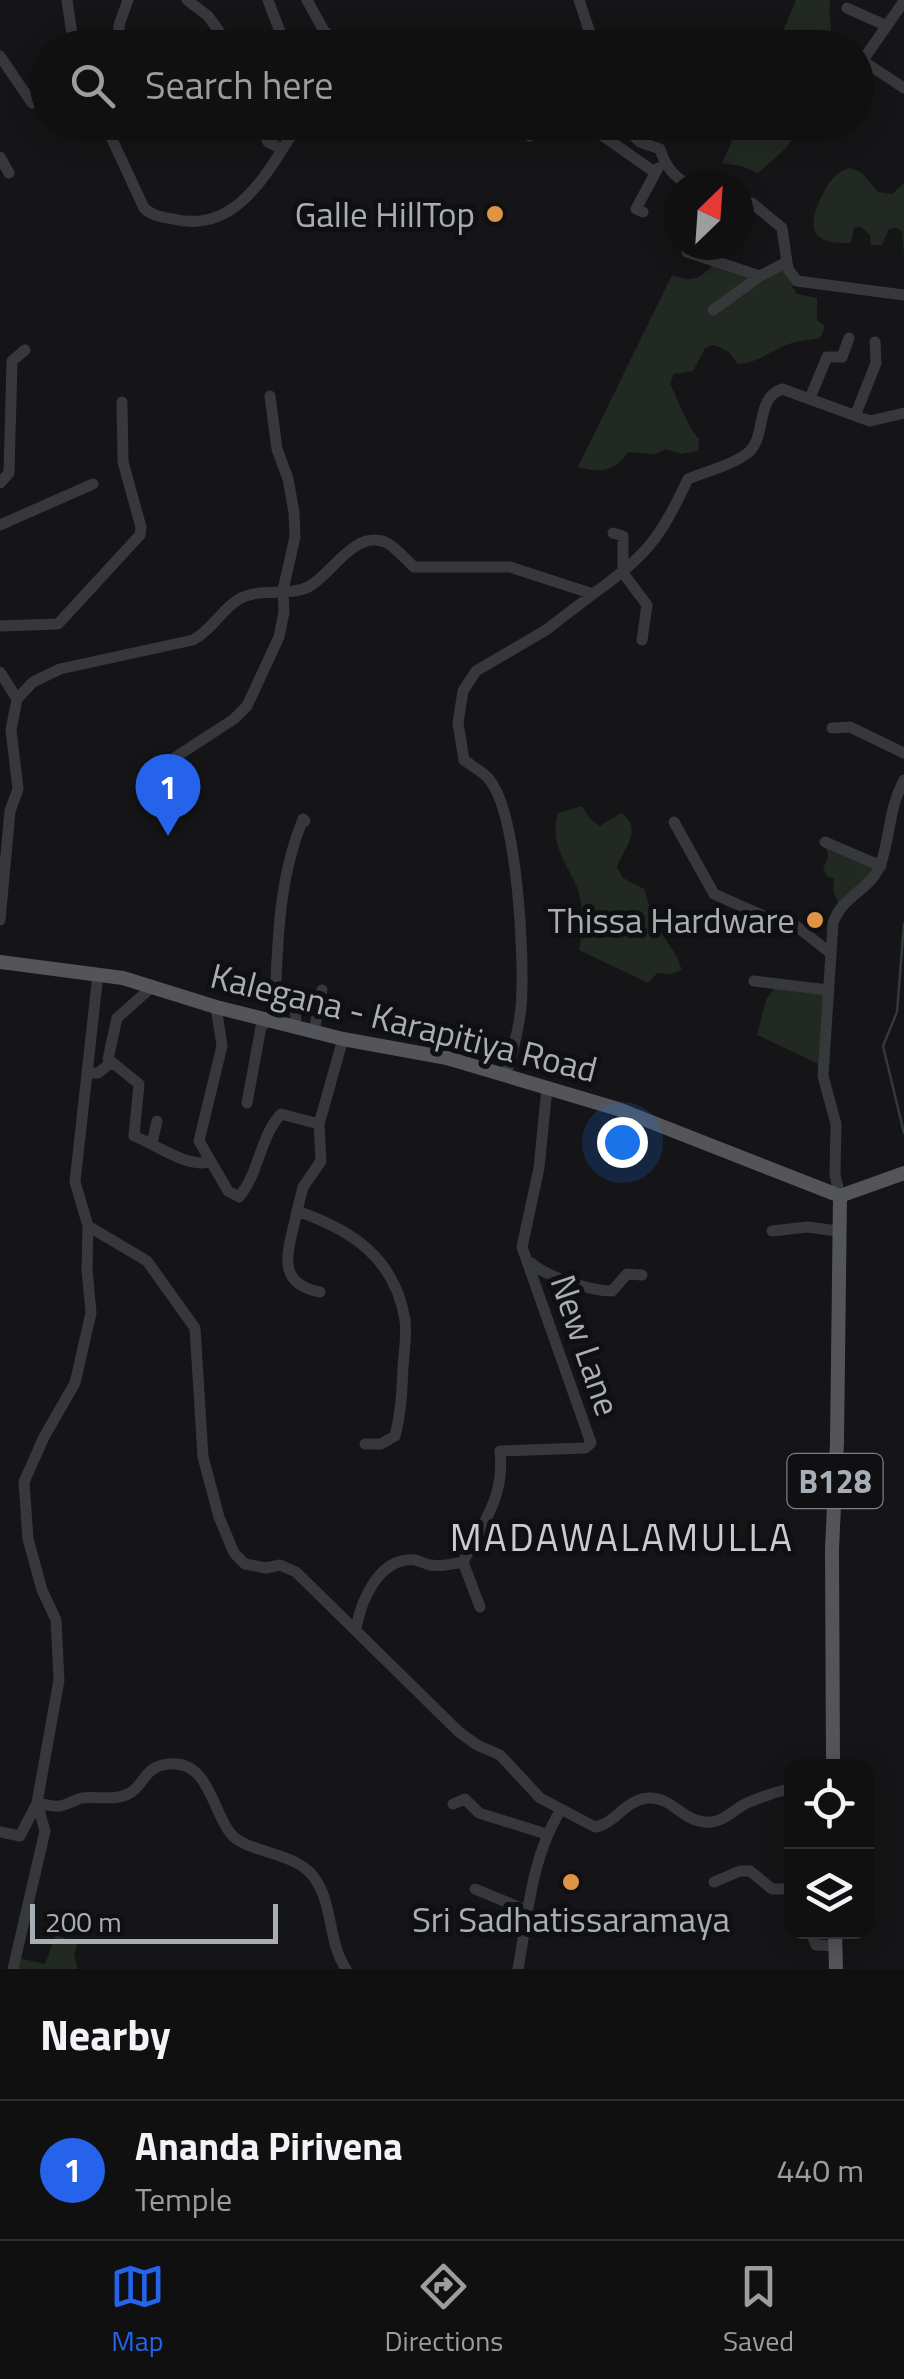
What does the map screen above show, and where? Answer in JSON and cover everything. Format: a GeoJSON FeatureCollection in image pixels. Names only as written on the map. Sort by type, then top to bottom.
{"type":"FeatureCollection","features":[{"type":"Feature","properties":{"kind":"main road","name":"Kalegana - Karapitiya Road"},"geometry":{"type":"LineString","coordinates":[[0,962],[98,974],[296,1027],[447,1058],[618,1109],[840,1196]]}},
{"type":"Feature","properties":{"kind":"main road"},"geometry":{"type":"LineString","coordinates":[[840,1196],[904,1172]]}},
{"type":"Feature","properties":{"kind":"main road","name":"B128"},"geometry":{"type":"LineString","coordinates":[[833,1759],[832,1549],[840,1196]]}},
{"type":"Feature","properties":{"kind":"main road"},"geometry":{"type":"LineString","coordinates":[[835,1939],[836,1969]]}},
{"type":"Feature","properties":{"kind":"street"},"geometry":{"type":"LineString","coordinates":[[67,0],[71,30]]}},
{"type":"Feature","properties":{"kind":"street"},"geometry":{"type":"LineString","coordinates":[[119,30],[128,0]]}},
{"type":"Feature","properties":{"kind":"street"},"geometry":{"type":"LineString","coordinates":[[186,0],[208,16],[218,30]]}},
{"type":"Feature","properties":{"kind":"street"},"geometry":{"type":"LineString","coordinates":[[268,0],[280,30]]}},
{"type":"Feature","properties":{"kind":"street"},"geometry":{"type":"LineString","coordinates":[[307,0],[323,30]]}},
{"type":"Feature","properties":{"kind":"street"},"geometry":{"type":"LineString","coordinates":[[579,0],[589,30]]}},
{"type":"Feature","properties":{"kind":"street"},"geometry":{"type":"LineString","coordinates":[[874,45],[904,1]]}},
{"type":"Feature","properties":{"kind":"street"},"geometry":{"type":"LineString","coordinates":[[847,8],[887,26]]}},
{"type":"Feature","properties":{"kind":"street"},"geometry":{"type":"LineString","coordinates":[[0,56],[30,100]]}},
{"type":"Feature","properties":{"kind":"street"},"geometry":{"type":"LineString","coordinates":[[874,73],[904,88]]}},
{"type":"Feature","properties":{"kind":"street"},"geometry":{"type":"LineString","coordinates":[[112,140],[144,208],[150,214],[189,223],[207,223],[240,204],[288,140]]}},
{"type":"Feature","properties":{"kind":"street"},"geometry":{"type":"LineString","coordinates":[[267,140],[282,149]]}},
{"type":"Feature","properties":{"kind":"street"},"geometry":{"type":"LineString","coordinates":[[613,140],[664,170]]}},
{"type":"Feature","properties":{"kind":"street"},"geometry":{"type":"LineString","coordinates":[[638,140],[660,149],[659,167],[636,210],[643,212]]}},
{"type":"Feature","properties":{"kind":"street"},"geometry":{"type":"LineString","coordinates":[[0,156],[8,173]]}},
{"type":"Feature","properties":{"kind":"street"},"geometry":{"type":"LineString","coordinates":[[754,205],[782,228],[788,269],[797,280],[904,295]]}},
{"type":"Feature","properties":{"kind":"street"},"geometry":{"type":"LineString","coordinates":[[711,260],[760,276]]}},
{"type":"Feature","properties":{"kind":"street"},"geometry":{"type":"LineString","coordinates":[[713,310],[787,262]]}},
{"type":"Feature","properties":{"kind":"street"},"geometry":{"type":"LineString","coordinates":[[810,398],[828,356],[842,357],[849,338]]}},
{"type":"Feature","properties":{"kind":"street"},"geometry":{"type":"LineString","coordinates":[[856,416],[876,363],[875,342]]}},
{"type":"Feature","properties":{"kind":"street"},"geometry":{"type":"LineString","coordinates":[[0,483],[9,473],[12,361],[25,350]]}},
{"type":"Feature","properties":{"kind":"street"},"geometry":{"type":"LineString","coordinates":[[506,1075],[522,1004],[516,875],[498,797],[489,779],[464,760],[458,723],[462,691],[476,671],[546,630],[637,562],[663,532],[688,479],[748,453],[755,444],[768,397],[774,391],[782,389],[870,421],[904,413]]}},
{"type":"Feature","properties":{"kind":"street"},"geometry":{"type":"LineString","coordinates":[[170,760],[234,719],[247,706],[278,637],[295,537],[288,478],[278,449],[270,396]]}},
{"type":"Feature","properties":{"kind":"street"},"geometry":{"type":"LineString","coordinates":[[0,626],[58,624],[140,535],[123,462],[122,402]]}},
{"type":"Feature","properties":{"kind":"street"},"geometry":{"type":"LineString","coordinates":[[0,525],[93,484]]}},
{"type":"Feature","properties":{"kind":"street"},"geometry":{"type":"LineString","coordinates":[[613,534],[623,536],[623,572],[648,605],[642,640]]}},
{"type":"Feature","properties":{"kind":"street"},"geometry":{"type":"LineString","coordinates":[[0,920],[10,812],[18,789],[11,730],[16,699],[32,682],[60,669],[193,640],[209,631],[238,600],[283,590],[304,590],[368,540],[386,542],[414,567],[510,568],[593,594]]}},
{"type":"Feature","properties":{"kind":"street"},"geometry":{"type":"LineString","coordinates":[[0,672],[16,699]]}},
{"type":"Feature","properties":{"kind":"street"},"geometry":{"type":"LineString","coordinates":[[832,728],[850,726],[904,753]]}},
{"type":"Feature","properties":{"kind":"street"},"geometry":{"type":"LineString","coordinates":[[840,1196],[836,1124],[824,1076],[829,952],[838,906],[861,889],[881,866],[892,804],[904,780]]}},
{"type":"Feature","properties":{"kind":"street"},"geometry":{"type":"LineString","coordinates":[[248,1103],[261,1027],[271,1020],[282,884],[290,851],[305,820]]}},
{"type":"Feature","properties":{"kind":"street"},"geometry":{"type":"LineString","coordinates":[[674,822],[714,894],[775,920],[795,924],[829,952]]}},
{"type":"Feature","properties":{"kind":"street"},"geometry":{"type":"LineString","coordinates":[[825,842],[881,866]]}},
{"type":"Feature","properties":{"kind":"street"},"geometry":{"type":"LineString","coordinates":[[0,1832],[20,1836],[37,1803],[59,1680],[56,1620],[42,1590],[28,1540],[24,1482],[44,1436],[75,1383],[92,1313],[88,1226],[75,1182],[98,974]]}},
{"type":"Feature","properties":{"kind":"street"},"geometry":{"type":"LineString","coordinates":[[754,981],[828,990]]}},
{"type":"Feature","properties":{"kind":"street"},"geometry":{"type":"LineString","coordinates":[[152,987],[117,1018],[108,1060],[139,1084],[134,1136],[181,1158],[203,1164],[211,1162]]}},
{"type":"Feature","properties":{"kind":"street"},"geometry":{"type":"LineString","coordinates":[[314,1031],[322,990]]}},
{"type":"Feature","properties":{"kind":"street"},"geometry":{"type":"LineString","coordinates":[[295,996],[296,1027]]}},
{"type":"Feature","properties":{"kind":"street"},"geometry":{"type":"LineString","coordinates":[[216,1007],[222,1046],[199,1141],[228,1191],[239,1197],[252,1181],[269,1127],[282,1114],[319,1124]]}},
{"type":"Feature","properties":{"kind":"street"},"geometry":{"type":"LineString","coordinates":[[320,1292],[292,1280],[287,1268],[303,1187],[322,1161],[319,1124],[343,1038]]}},
{"type":"Feature","properties":{"kind":"street"},"geometry":{"type":"LineString","coordinates":[[86,1072],[98,1073],[112,1062]]}},
{"type":"Feature","properties":{"kind":"street","name":"New Lane"},"geometry":{"type":"LineString","coordinates":[[463,1562],[496,1503],[502,1474],[500,1451],[585,1448],[591,1443],[522,1247],[539,1168],[546,1088]]}},
{"type":"Feature","properties":{"kind":"street"},"geometry":{"type":"LineString","coordinates":[[152,1143],[157,1121]]}},
{"type":"Feature","properties":{"kind":"street"},"geometry":{"type":"LineString","coordinates":[[297,1211],[331,1223],[368,1248],[394,1278],[406,1322],[400,1416],[395,1436],[381,1444],[366,1444]]}},
{"type":"Feature","properties":{"kind":"street"},"geometry":{"type":"LineString","coordinates":[[88,1226],[146,1262],[195,1328],[204,1456],[218,1517],[234,1553],[245,1564],[266,1568],[280,1565],[296,1572],[459,1732],[500,1755],[540,1798],[600,1827],[636,1800],[657,1798],[707,1823],[722,1820],[762,1796],[784,1790]]}},
{"type":"Feature","properties":{"kind":"street"},"geometry":{"type":"LineString","coordinates":[[772,1231],[807,1227],[838,1231]]}},
{"type":"Feature","properties":{"kind":"street"},"geometry":{"type":"LineString","coordinates":[[528,1260],[540,1271],[594,1291],[612,1292],[626,1274],[642,1276]]}},
{"type":"Feature","properties":{"kind":"street"},"geometry":{"type":"LineString","coordinates":[[356,1629],[360,1606],[374,1582],[392,1565],[413,1560],[436,1566],[463,1562],[480,1607]]}},
{"type":"Feature","properties":{"kind":"street"},"geometry":{"type":"LineString","coordinates":[[37,1803],[58,1806],[80,1798],[124,1796],[152,1769],[174,1763],[188,1767],[202,1778],[236,1840],[280,1854],[312,1874],[326,1902],[335,1953],[346,1969]]}},
{"type":"Feature","properties":{"kind":"street"},"geometry":{"type":"LineString","coordinates":[[454,1804],[464,1799],[480,1813],[546,1834]]}},
{"type":"Feature","properties":{"kind":"street"},"geometry":{"type":"LineString","coordinates":[[13,1969],[45,1830],[37,1803]]}},
{"type":"Feature","properties":{"kind":"street"},"geometry":{"type":"LineString","coordinates":[[518,1969],[536,1863],[560,1810]]}},
{"type":"Feature","properties":{"kind":"street"},"geometry":{"type":"LineString","coordinates":[[714,1882],[740,1870],[750,1871],[772,1889],[784,1889]]}},
{"type":"Feature","properties":{"kind":"street"},"geometry":{"type":"LineString","coordinates":[[475,1889],[528,1912]]}},
{"type":"Feature","properties":{"kind":"street"},"geometry":{"type":"LineString","coordinates":[[814,1939],[816,1945],[835,1939]]}},
{"type":"Feature","properties":{"kind":"shaded area"},"geometry":{"type":"Polygon","coordinates":[[[796,0],[830,0],[831,30],[784,30],[796,0]]]}},
{"type":"Feature","properties":{"kind":"shaded area"},"geometry":{"type":"Polygon","coordinates":[[[732,140],[792,140],[758,173],[722,163],[732,140]]]}},
{"type":"Feature","properties":{"kind":"shaded area"},"geometry":{"type":"Polygon","coordinates":[[[850,168],[862,173],[878,192],[892,194],[904,183],[904,257],[902,231],[896,228],[889,229],[882,245],[871,245],[870,235],[861,227],[854,228],[851,243],[830,242],[817,235],[813,222],[819,202],[834,177],[850,168]]]}},
{"type":"Feature","properties":{"kind":"shaded area"},"geometry":{"type":"Polygon","coordinates":[[[787,262],[797,281],[792,287],[797,294],[817,298],[817,320],[825,326],[820,338],[790,344],[738,364],[729,352],[714,345],[705,348],[693,371],[674,374],[670,384],[699,439],[698,451],[628,452],[618,464],[606,469],[578,467],[672,275],[696,278],[715,263],[760,276],[787,262]]]}},
{"type":"Feature","properties":{"kind":"shaded area"},"geometry":{"type":"Polygon","coordinates":[[[582,806],[600,826],[621,813],[628,819],[632,832],[617,867],[623,878],[644,889],[655,924],[682,970],[657,973],[648,983],[579,950],[581,902],[557,843],[556,823],[558,813],[582,806]]]}},
{"type":"Feature","properties":{"kind":"shaded area"},"geometry":{"type":"Polygon","coordinates":[[[825,842],[881,866],[839,905],[833,891],[834,879],[823,869],[828,856],[825,842]]]}},
{"type":"Feature","properties":{"kind":"shaded area"},"geometry":{"type":"Polygon","coordinates":[[[776,986],[828,989],[825,1067],[757,1035],[766,1000],[776,986]]]}},
{"type":"Feature","properties":{"kind":"shaded area"},"geometry":{"type":"Polygon","coordinates":[[[56,1935],[78,1943],[74,1954],[78,1969],[16,1969],[19,1958],[45,1964],[56,1935]]]}},
{"type":"Feature","properties":{"kind":"waterway"},"geometry":{"type":"LineString","coordinates":[[904,924],[897,1012],[883,1046],[904,1133]]}},
{"type":"Feature","properties":{"kind":"place","name":"Galle HillTop"},"geometry":{"type":"Point","coordinates":[495,214]}},
{"type":"Feature","properties":{"kind":"place","name":"Ananda Pirivena"},"geometry":{"type":"Point","coordinates":[168,836]}},
{"type":"Feature","properties":{"kind":"place","name":"Thissa Hardware"},"geometry":{"type":"Point","coordinates":[815,920]}},
{"type":"Feature","properties":{"kind":"place","name":"Sri Sadhatissaramaya"},"geometry":{"type":"Point","coordinates":[571,1882]}},
{"type":"Feature","properties":{"kind":"district","name":"MADAWALAMULLA"},"geometry":{"type":"Point","coordinates":[622,1537]}}]}
